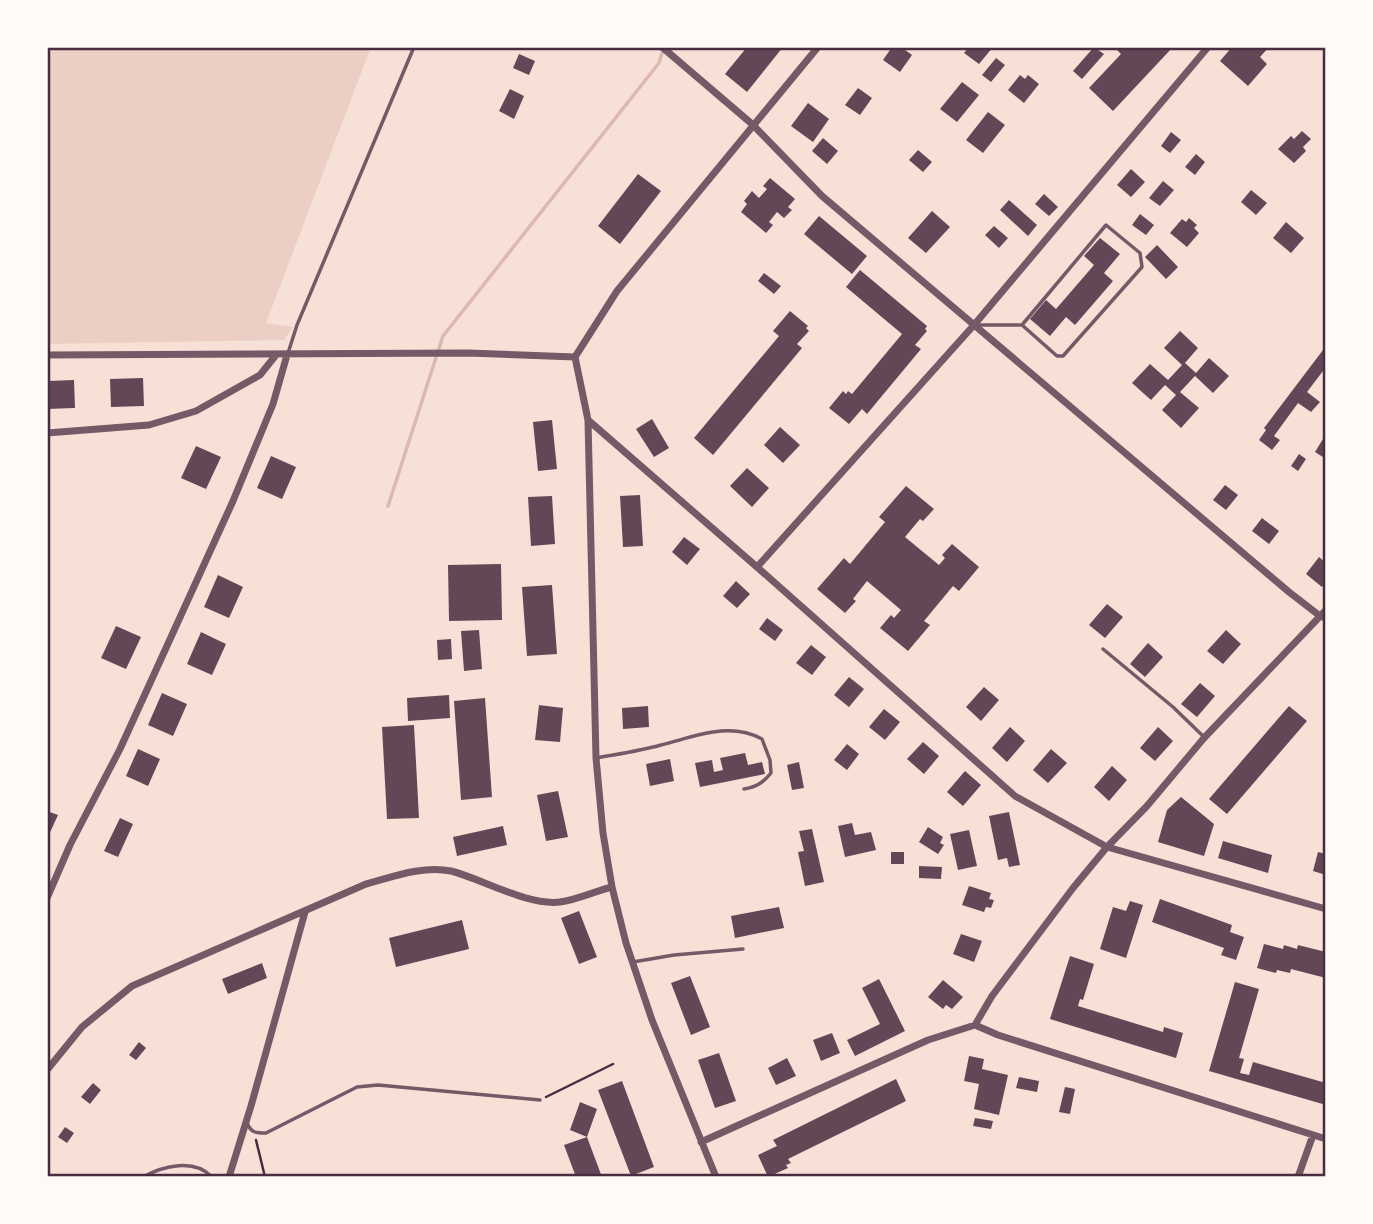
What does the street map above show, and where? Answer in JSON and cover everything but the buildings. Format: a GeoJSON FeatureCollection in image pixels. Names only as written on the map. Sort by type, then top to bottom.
{"type":"FeatureCollection","features":[{"type":"Feature","properties":{"kind":"street"},"geometry":{"type":"LineString","coordinates":[[662,47],[752,124],[822,196],[1289,593],[1324,614],[1204,737],[1147,806],[1107,847],[1000,985],[975,1025],[928,1040],[701,1142]]}},
{"type":"Feature","properties":{"kind":"street"},"geometry":{"type":"LineString","coordinates":[[716,1177],[652,1020],[612,887],[603,833],[596,758],[588,420],[575,357],[617,291],[818,47]]}},
{"type":"Feature","properties":{"kind":"street"},"geometry":{"type":"LineString","coordinates":[[757,567],[974,325],[1208,47]]}},
{"type":"Feature","properties":{"kind":"street"},"geometry":{"type":"LineString","coordinates":[[47,355],[468,353],[575,357]]}},
{"type":"Feature","properties":{"kind":"street"},"geometry":{"type":"LineString","coordinates":[[47,433],[149,425],[196,411],[260,375],[276,355]]}},
{"type":"Feature","properties":{"kind":"street"},"geometry":{"type":"LineString","coordinates":[[47,898],[70,845],[124,741],[233,501],[273,404],[287,355]]}},
{"type":"Feature","properties":{"kind":"street"},"geometry":{"type":"LineString","coordinates":[[588,420],[1015,796],[1107,847],[1326,909]]}},
{"type":"Feature","properties":{"kind":"street"},"geometry":{"type":"LineString","coordinates":[[47,1070],[82,1027],[132,986],[366,884],[403,874],[430,870],[450,871],[516,894],[559,902],[612,887]]}},
{"type":"Feature","properties":{"kind":"street"},"geometry":{"type":"LineString","coordinates":[[229,1177],[305,912]]}},
{"type":"Feature","properties":{"kind":"street"},"geometry":{"type":"LineString","coordinates":[[975,1025],[998,1035],[1326,1139]]}},
{"type":"Feature","properties":{"kind":"street"},"geometry":{"type":"LineString","coordinates":[[1298,1177],[1313,1135]]}},
{"type":"Feature","properties":{"kind":"lane"},"geometry":{"type":"LineString","coordinates":[[287,355],[297,325],[414,47]]}},
{"type":"Feature","properties":{"kind":"lane"},"geometry":{"type":"LineString","coordinates":[[974,325],[1022,325],[1057,356],[1063,356],[1142,267],[1140,253],[1105,225],[1022,325]]}},
{"type":"Feature","properties":{"kind":"lane"},"geometry":{"type":"LineString","coordinates":[[1103,649],[1173,706],[1204,737]]}},
{"type":"Feature","properties":{"kind":"lane"},"geometry":{"type":"LineString","coordinates":[[596,758],[659,746],[720,730],[737,730],[762,739],[770,760],[771,773],[765,780],[755,788],[744,789]]}},
{"type":"Feature","properties":{"kind":"lane"},"geometry":{"type":"LineString","coordinates":[[633,962],[674,955],[743,949]]}},
{"type":"Feature","properties":{"kind":"lane"},"geometry":{"type":"LineString","coordinates":[[247,1121],[250,1129],[256,1133],[266,1133],[357,1087],[379,1085],[540,1100]]}},
{"type":"Feature","properties":{"kind":"lane"},"geometry":{"type":"LineString","coordinates":[[143,1177],[184,1165],[201,1168],[212,1177]]}},
{"type":"Feature","properties":{"kind":"path"},"geometry":{"type":"LineString","coordinates":[[540,1100],[613,1064]]}},
{"type":"Feature","properties":{"kind":"path"},"geometry":{"type":"LineString","coordinates":[[256,1133],[256,1147],[265,1177]]}},
{"type":"Feature","properties":{"kind":"shaded area"},"geometry":{"type":"Polygon","coordinates":[[[47,47],[371,47],[266,323],[293,327],[284,340],[47,344],[47,47]]]}},
{"type":"Feature","properties":{"kind":"waterway"},"geometry":{"type":"LineString","coordinates":[[388,506],[443,336],[659,63],[663,50]]}}]}
